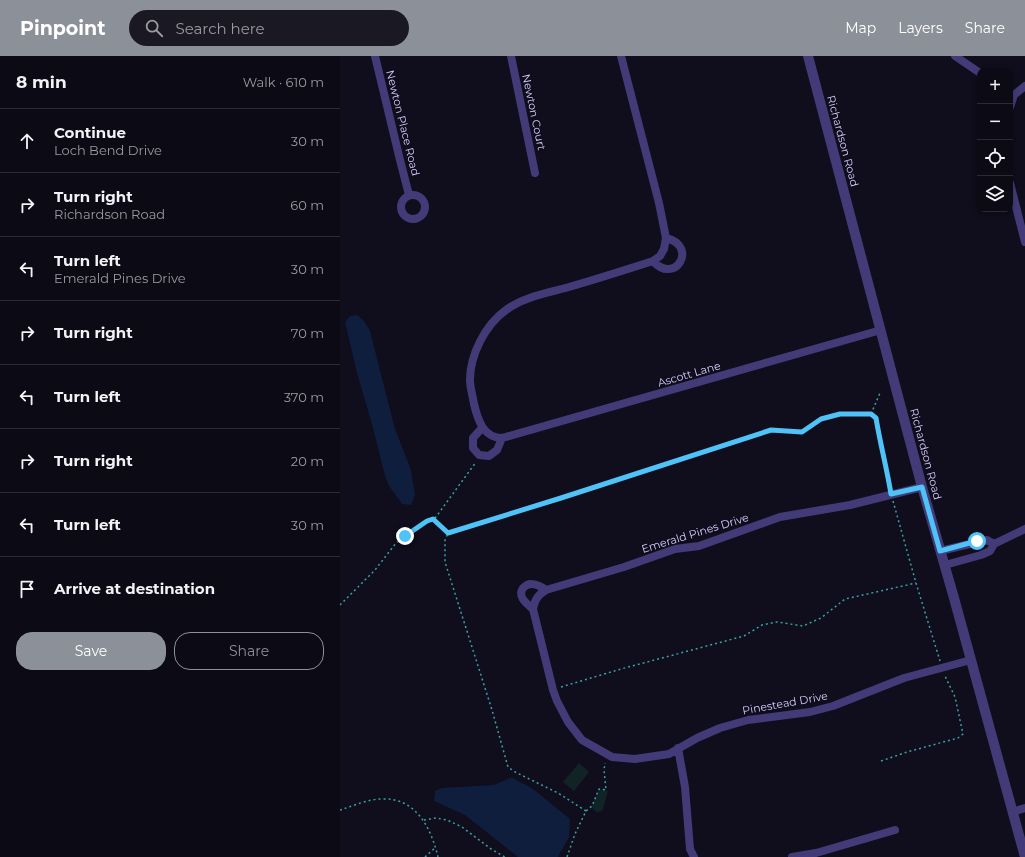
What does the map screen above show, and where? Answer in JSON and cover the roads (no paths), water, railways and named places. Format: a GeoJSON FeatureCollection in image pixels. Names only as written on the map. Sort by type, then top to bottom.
{"type":"FeatureCollection","features":[{"type":"Feature","properties":{"kind":"street","name":"Newton Place Road"},"geometry":{"type":"LineString","coordinates":[[375,56],[409,195]]}},
{"type":"Feature","properties":{"kind":"street","name":"Newton Court"},"geometry":{"type":"LineString","coordinates":[[511,56],[536,173]]}},
{"type":"Feature","properties":{"kind":"street"},"geometry":{"type":"LineString","coordinates":[[482,428],[473,438],[473,448],[480,455],[489,456],[498,450],[502,438],[496,438],[490,435],[482,428],[475,407],[470,380],[474,354],[486,330],[506,310],[526,300],[653,261],[660,256],[664,249],[666,238],[650,166],[621,56]]}},
{"type":"Feature","properties":{"kind":"street","name":"Richardson Road"},"geometry":{"type":"LineString","coordinates":[[808,56],[922,487],[1025,857]]}},
{"type":"Feature","properties":{"kind":"street"},"geometry":{"type":"LineString","coordinates":[[955,56],[977,71]]}},
{"type":"Feature","properties":{"kind":"street"},"geometry":{"type":"LineString","coordinates":[[1013,93],[1025,86]]}},
{"type":"Feature","properties":{"kind":"street"},"geometry":{"type":"LineString","coordinates":[[1013,195],[1025,242]]}},
{"type":"Feature","properties":{"kind":"street"},"geometry":{"type":"LineString","coordinates":[[653,261],[659,268],[666,270],[675,268],[681,262],[683,254],[680,246],[674,240],[666,238]]}},
{"type":"Feature","properties":{"kind":"street","name":"Ascott Lane"},"geometry":{"type":"LineString","coordinates":[[502,438],[881,330]]}},
{"type":"Feature","properties":{"kind":"street","name":"Emerald Pines Drive"},"geometry":{"type":"LineString","coordinates":[[535,600],[539,594],[546,590],[624,567],[675,549],[699,546],[780,517],[850,505],[922,487]]}},
{"type":"Feature","properties":{"kind":"street"},"geometry":{"type":"LineString","coordinates":[[945,566],[990,551],[994,544],[1025,529]]}},
{"type":"Feature","properties":{"kind":"street"},"geometry":{"type":"LineString","coordinates":[[940,551],[987,540],[994,544]]}},
{"type":"Feature","properties":{"kind":"street"},"geometry":{"type":"LineString","coordinates":[[533,609],[524,602],[521,597],[525,586],[530,584],[538,585],[546,590]]}},
{"type":"Feature","properties":{"kind":"street","name":"Pinestead Drive"},"geometry":{"type":"LineString","coordinates":[[535,600],[533,609],[557,701],[568,722],[582,740],[612,757],[635,759],[669,754],[697,738],[727,726],[748,720],[810,712],[833,706],[904,678],[971,660]]}},
{"type":"Feature","properties":{"kind":"street"},"geometry":{"type":"LineString","coordinates":[[678,748],[685,787],[690,850],[694,857]]}},
{"type":"Feature","properties":{"kind":"street"},"geometry":{"type":"LineString","coordinates":[[1012,812],[1025,808]]}},
{"type":"Feature","properties":{"kind":"street"},"geometry":{"type":"LineString","coordinates":[[792,857],[816,853],[895,830]]}},
{"type":"Feature","properties":{"kind":"water"},"geometry":{"type":"Polygon","coordinates":[[[357,315],[364,321],[370,331],[395,429],[411,470],[415,495],[411,505],[402,504],[389,486],[385,476],[357,373],[345,322],[350,316],[357,315]]]}},
{"type":"Feature","properties":{"kind":"water"},"geometry":{"type":"Polygon","coordinates":[[[513,778],[533,789],[570,819],[569,837],[558,857],[518,857],[465,815],[434,801],[435,791],[441,788],[494,785],[513,778]]]}}]}
